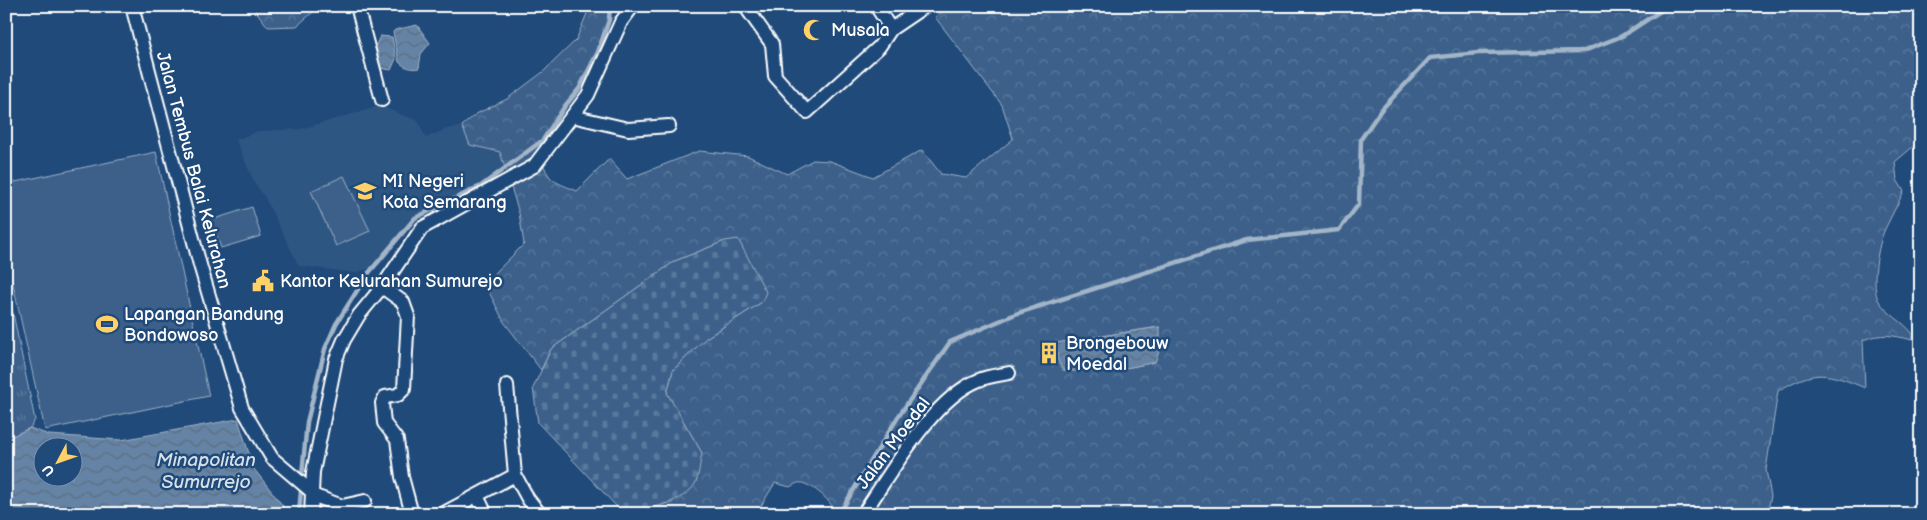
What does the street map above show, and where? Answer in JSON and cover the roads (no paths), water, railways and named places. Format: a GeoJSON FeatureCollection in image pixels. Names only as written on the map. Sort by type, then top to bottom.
{"type":"FeatureCollection","features":[{"type":"Feature","properties":{"kind":"street","name":"Jalan Tembus Balai Kelurahan"},"geometry":{"type":"LineString","coordinates":[[132,6],[196,248],[242,408],[272,458],[312,494]]}},
{"type":"Feature","properties":{"kind":"street"},"geometry":{"type":"LineString","coordinates":[[356,6],[382,100]]}},
{"type":"Feature","properties":{"kind":"street"},"geometry":{"type":"LineString","coordinates":[[311,514],[313,472],[336,358],[344,340],[422,228],[534,166],[588,95],[621,22],[633,6]]}},
{"type":"Feature","properties":{"kind":"street"},"geometry":{"type":"LineString","coordinates":[[745,6],[772,44],[775,76],[807,112],[879,47],[891,29],[925,6]]}},
{"type":"Feature","properties":{"kind":"street"},"geometry":{"type":"LineString","coordinates":[[876,6],[891,29]]}},
{"type":"Feature","properties":{"kind":"street"},"geometry":{"type":"LineString","coordinates":[[572,116],[628,129],[669,126]]}},
{"type":"Feature","properties":{"kind":"street"},"geometry":{"type":"LineString","coordinates":[[382,287],[403,302],[408,316],[404,389],[398,395],[385,397],[382,403],[384,423],[397,440],[402,477],[412,514]]}},
{"type":"Feature","properties":{"kind":"street","name":"Jalan Moedal"},"geometry":{"type":"LineString","coordinates":[[862,514],[929,419],[942,404],[979,380],[1009,373]]}},
{"type":"Feature","properties":{"kind":"street"},"geometry":{"type":"LineString","coordinates":[[507,385],[515,475],[540,514]]}},
{"type":"Feature","properties":{"kind":"street"},"geometry":{"type":"LineString","coordinates":[[442,514],[515,475]]}},
{"type":"Feature","properties":{"kind":"street"},"geometry":{"type":"LineString","coordinates":[[312,494],[342,506],[365,501]]}},
{"type":"Feature","properties":{"kind":"street"},"geometry":{"type":"LineString","coordinates":[[477,496],[486,514]]}},
{"type":"Feature","properties":{"kind":"water"},"geometry":{"type":"Polygon","coordinates":[[[417,25],[430,43],[421,54],[419,68],[414,69],[406,67],[399,62],[393,32],[417,25]]]}},
{"type":"Feature","properties":{"kind":"water"},"geometry":{"type":"Polygon","coordinates":[[[380,36],[392,37],[396,59],[391,70],[380,68],[376,45],[380,36]]]}},
{"type":"Feature","properties":{"kind":"water"},"geometry":{"type":"Polygon","coordinates":[[[1160,327],[1160,349],[1155,362],[1121,369],[1075,371],[1063,370],[1058,361],[1056,343],[1160,327]]]}},
{"type":"Feature","properties":{"kind":"water","name":"Minapolitan Sumurrejo"},"geometry":{"type":"Polygon","coordinates":[[[238,419],[254,469],[283,506],[283,514],[6,514],[6,439],[30,428],[49,435],[121,440],[238,419]]]}},
{"type":"Feature","properties":{"kind":"waterway"},"geometry":{"type":"LineString","coordinates":[[302,475],[307,422],[325,349],[336,324],[367,275],[415,218],[481,186],[543,140],[565,106],[579,89],[598,52],[609,20],[610,6]]}},
{"type":"Feature","properties":{"kind":"waterway"},"geometry":{"type":"LineString","coordinates":[[839,514],[898,417],[950,342],[1018,313],[1247,240],[1339,230],[1359,204],[1361,139],[1381,110],[1430,58],[1478,53],[1584,51],[1622,36],[1668,6]]}},
{"type":"Feature","properties":{"kind":"waterway"},"geometry":{"type":"LineString","coordinates":[[299,514],[301,490]]}},
{"type":"Feature","properties":{"kind":"place","name":"Musala"},"geometry":{"type":"Point","coordinates":[814,30]}},
{"type":"Feature","properties":{"kind":"place","name":"MI Negeri Kota Semarang"},"geometry":{"type":"Point","coordinates":[365,191]}},
{"type":"Feature","properties":{"kind":"place","name":"Kantor Kelurahan Sumurejo"},"geometry":{"type":"Point","coordinates":[263,281]}},
{"type":"Feature","properties":{"kind":"place","name":"Lapangan Bandung Bondowoso"},"geometry":{"type":"Point","coordinates":[107,324]}},
{"type":"Feature","properties":{"kind":"place","name":"Brongebouw Moedal"},"geometry":{"type":"Point","coordinates":[1049,353]}}]}
